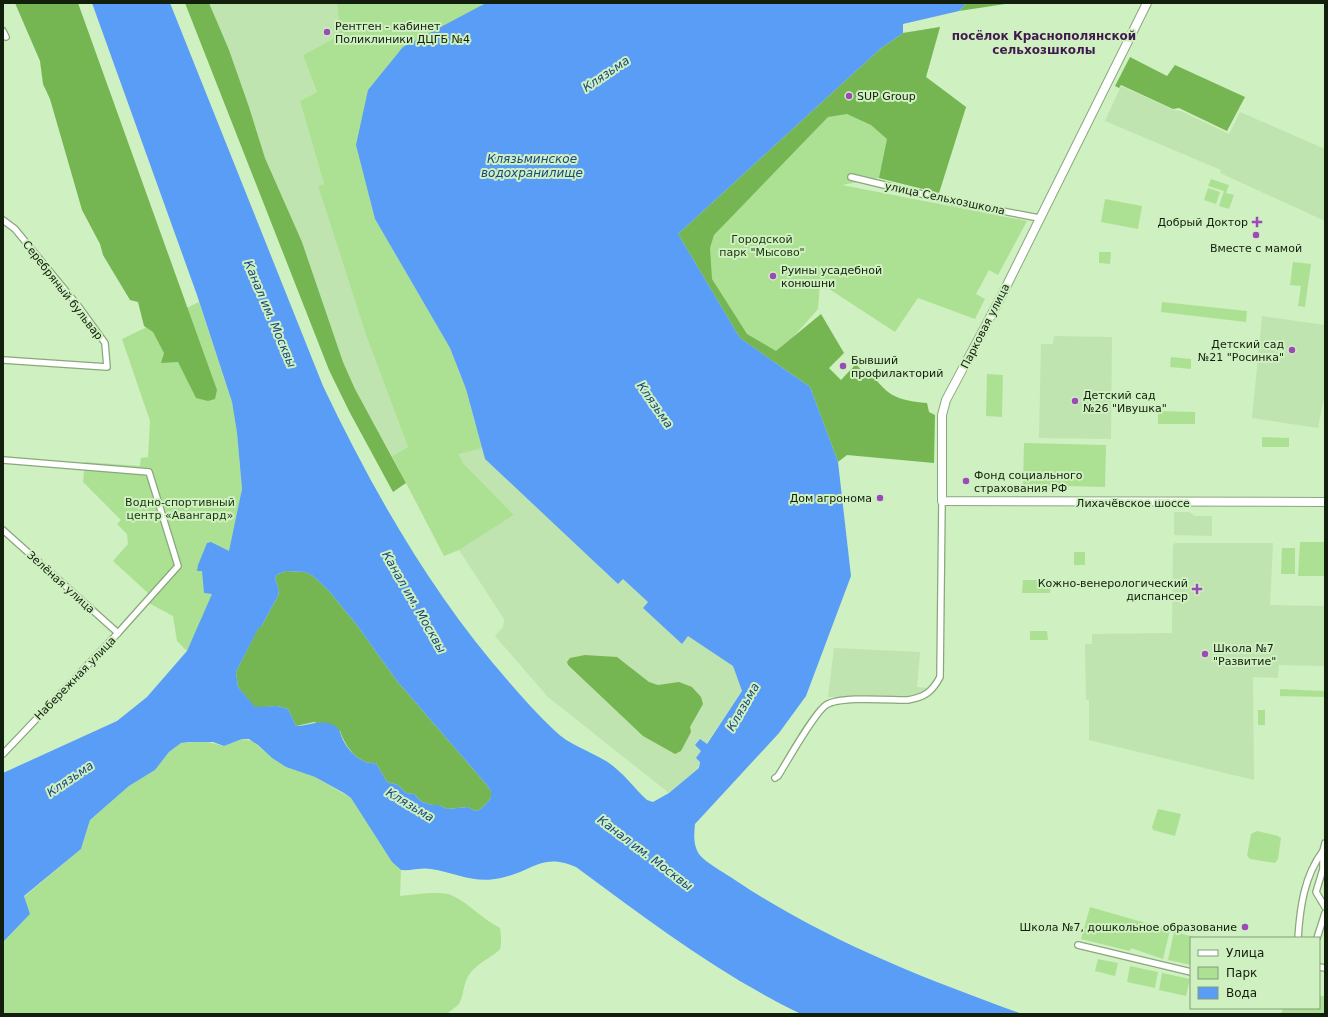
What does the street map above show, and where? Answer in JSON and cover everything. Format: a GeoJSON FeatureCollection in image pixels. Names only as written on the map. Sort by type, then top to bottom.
{"type":"FeatureCollection","features":[{"type":"Feature","properties":{"kind":"street","name":"Парковая улица"},"geometry":{"type":"LineString","coordinates":[[775,778],[778,776],[817,715],[826,705],[837,701],[908,700],[919,698],[929,693],[940,677],[942,419],[944,407],[1148,3]]}},
{"type":"Feature","properties":{"kind":"street"},"geometry":{"type":"LineString","coordinates":[[3,31],[6,37]]}},
{"type":"Feature","properties":{"kind":"street","name":"улица Сельхозшкола"},"geometry":{"type":"LineString","coordinates":[[851,177],[955,202],[1039,218]]}},
{"type":"Feature","properties":{"kind":"street","name":"Серебряный бульвар"},"geometry":{"type":"LineString","coordinates":[[3,220],[15,229],[83,313],[105,343],[107,367],[3,360]]}},
{"type":"Feature","properties":{"kind":"street","name":"Набережная улица"},"geometry":{"type":"LineString","coordinates":[[3,460],[149,472],[178,566],[145,601],[118,633],[3,754]]}},
{"type":"Feature","properties":{"kind":"street","name":"Лихачёвское шоссе"},"geometry":{"type":"LineString","coordinates":[[942,501],[1156,503],[1325,502]]}},
{"type":"Feature","properties":{"kind":"street","name":"Зелёная улица"},"geometry":{"type":"LineString","coordinates":[[3,530],[118,633]]}},
{"type":"Feature","properties":{"kind":"street"},"geometry":{"type":"LineString","coordinates":[[1325,843],[1321,874],[1316,892],[1325,907]]}},
{"type":"Feature","properties":{"kind":"street"},"geometry":{"type":"LineString","coordinates":[[1298,937],[1302,899],[1314,863],[1323,851]]}},
{"type":"Feature","properties":{"kind":"street"},"geometry":{"type":"LineString","coordinates":[[1317,937],[1325,913]]}},
{"type":"Feature","properties":{"kind":"street"},"geometry":{"type":"LineString","coordinates":[[1078,945],[1190,972]]}},
{"type":"Feature","properties":{"kind":"shaded area"},"geometry":{"type":"Polygon","coordinates":[[[209,3],[337,3],[340,35],[303,55],[317,92],[300,101],[324,184],[318,186],[366,335],[408,447],[392,456],[355,389],[343,362],[302,242],[265,158],[249,107],[209,3]]]}},
{"type":"Feature","properties":{"kind":"shaded area"},"geometry":{"type":"Polygon","coordinates":[[[1121,86],[1174,110],[1181,111],[1229,134],[1240,112],[1325,149],[1325,221],[1220,173],[1221,170],[1105,121],[1121,86]]]}},
{"type":"Feature","properties":{"kind":"shaded area","name":"Детский сад №21 \"Росинка\""},"geometry":{"type":"Polygon","coordinates":[[[1262,316],[1325,325],[1325,393],[1318,428],[1252,418],[1262,316]]]}},
{"type":"Feature","properties":{"kind":"shaded area","name":"Детский сад №26 \"Ивушка\""},"geometry":{"type":"Polygon","coordinates":[[[1054,336],[1112,337],[1111,439],[1039,438],[1041,344],[1053,344],[1054,336]]]}},
{"type":"Feature","properties":{"kind":"shaded area"},"geometry":{"type":"Polygon","coordinates":[[[482,448],[485,459],[618,584],[623,579],[648,602],[643,608],[682,644],[688,635],[733,666],[742,691],[706,744],[695,745],[701,751],[699,768],[669,793],[548,697],[495,636],[503,627],[504,619],[459,550],[514,515],[463,463],[459,453],[482,448]]]}},
{"type":"Feature","properties":{"kind":"shaded area"},"geometry":{"type":"Polygon","coordinates":[[[1174,512],[1189,512],[1195,516],[1212,516],[1212,536],[1174,535],[1174,512]]]}},
{"type":"Feature","properties":{"kind":"shaded area","name":"Школа №7 \"Развитие\""},"geometry":{"type":"Polygon","coordinates":[[[1175,543],[1273,543],[1270,605],[1325,606],[1325,666],[1279,665],[1278,678],[1253,677],[1254,780],[1089,740],[1089,701],[1086,699],[1085,644],[1092,644],[1092,634],[1172,633],[1173,546],[1175,543]]]}},
{"type":"Feature","properties":{"kind":"shaded area"},"geometry":{"type":"Polygon","coordinates":[[[834,648],[920,652],[917,687],[927,688],[919,694],[909,697],[828,697],[834,648]]]}},
{"type":"Feature","properties":{"kind":"green space"},"geometry":{"type":"Polygon","coordinates":[[[15,3],[78,3],[217,390],[215,399],[208,401],[196,398],[178,362],[161,363],[164,353],[153,332],[144,326],[138,302],[130,300],[103,255],[100,244],[82,210],[50,99],[43,84],[40,61],[15,3]]]}},
{"type":"Feature","properties":{"kind":"green space"},"geometry":{"type":"Polygon","coordinates":[[[185,3],[209,3],[229,50],[265,158],[302,242],[343,362],[355,389],[406,483],[393,492],[349,411],[329,370],[185,3]]]}},
{"type":"Feature","properties":{"kind":"green space"},"geometry":{"type":"Polygon","coordinates":[[[337,3],[486,3],[375,219],[450,348],[466,389],[482,448],[459,454],[463,463],[514,515],[459,550],[444,556],[392,456],[408,447],[366,335],[318,186],[324,184],[300,101],[317,92],[303,55],[340,35],[337,3]]]}},
{"type":"Feature","properties":{"kind":"green space"},"geometry":{"type":"Polygon","coordinates":[[[967,3],[1012,3],[959,11],[967,3]]]}},
{"type":"Feature","properties":{"kind":"green space","name":"Городской парк \"Мысово\""},"geometry":{"type":"Polygon","coordinates":[[[940,27],[926,77],[966,107],[939,193],[879,178],[842,185],[1027,221],[998,275],[989,270],[976,294],[985,299],[975,319],[918,298],[895,332],[820,283],[818,309],[772,361],[740,338],[678,234],[903,33],[940,27]]]}},
{"type":"Feature","properties":{"kind":"green space"},"geometry":{"type":"Polygon","coordinates":[[[940,27],[926,77],[966,107],[939,193],[879,178],[887,139],[871,125],[847,114],[828,117],[714,235],[710,248],[712,279],[747,334],[776,351],[821,314],[844,353],[829,368],[841,380],[856,364],[863,372],[867,369],[880,385],[892,395],[906,400],[927,403],[929,412],[935,415],[934,463],[847,455],[838,462],[810,387],[740,338],[678,234],[880,49],[903,33],[940,27]]]}},
{"type":"Feature","properties":{"kind":"green space"},"geometry":{"type":"Polygon","coordinates":[[[1130,57],[1167,76],[1175,65],[1245,97],[1227,131],[1179,108],[1173,109],[1121,85],[1119,88],[1115,86],[1130,57]]]}},
{"type":"Feature","properties":{"kind":"green space"},"geometry":{"type":"Polygon","coordinates":[[[1211,179],[1229,185],[1226,193],[1234,195],[1229,209],[1219,206],[1224,191],[1208,186],[1211,179]]]}},
{"type":"Feature","properties":{"kind":"green space"},"geometry":{"type":"Polygon","coordinates":[[[1208,188],[1220,192],[1216,204],[1204,200],[1208,188]]]}},
{"type":"Feature","properties":{"kind":"green space"},"geometry":{"type":"Polygon","coordinates":[[[1105,199],[1142,206],[1138,229],[1101,222],[1105,199]]]}},
{"type":"Feature","properties":{"kind":"green space"},"geometry":{"type":"Polygon","coordinates":[[[1099,252],[1111,252],[1110,264],[1099,263],[1099,252]]]}},
{"type":"Feature","properties":{"kind":"green space"},"geometry":{"type":"Polygon","coordinates":[[[1293,262],[1311,264],[1305,307],[1298,306],[1301,286],[1290,285],[1293,262]]]}},
{"type":"Feature","properties":{"kind":"green space","name":"Водно-спортивный центр «Авангард»"},"geometry":{"type":"Polygon","coordinates":[[[199,302],[232,402],[237,433],[242,489],[232,545],[200,625],[187,651],[177,641],[173,616],[145,601],[148,593],[113,561],[128,544],[127,534],[117,524],[121,520],[83,482],[85,462],[140,466],[141,458],[148,457],[150,421],[122,339],[199,302]]]}},
{"type":"Feature","properties":{"kind":"green space"},"geometry":{"type":"Polygon","coordinates":[[[1162,302],[1247,311],[1246,322],[1161,312],[1162,302]]]}},
{"type":"Feature","properties":{"kind":"green space"},"geometry":{"type":"Polygon","coordinates":[[[1171,357],[1191,359],[1191,369],[1170,367],[1171,357]]]}},
{"type":"Feature","properties":{"kind":"green space"},"geometry":{"type":"Polygon","coordinates":[[[987,374],[1003,375],[1002,417],[986,416],[987,374]]]}},
{"type":"Feature","properties":{"kind":"green space"},"geometry":{"type":"Polygon","coordinates":[[[1158,411],[1195,412],[1195,424],[1158,424],[1158,411]]]}},
{"type":"Feature","properties":{"kind":"green space"},"geometry":{"type":"Polygon","coordinates":[[[1262,437],[1289,438],[1289,447],[1262,447],[1262,437]]]}},
{"type":"Feature","properties":{"kind":"green space"},"geometry":{"type":"Polygon","coordinates":[[[1024,443],[1106,445],[1105,487],[1023,485],[1024,443]]]}},
{"type":"Feature","properties":{"kind":"green space"},"geometry":{"type":"Polygon","coordinates":[[[1300,542],[1325,542],[1325,576],[1298,576],[1300,542]]]}},
{"type":"Feature","properties":{"kind":"green space"},"geometry":{"type":"Polygon","coordinates":[[[1282,548],[1295,548],[1295,574],[1281,574],[1282,548]]]}},
{"type":"Feature","properties":{"kind":"green space"},"geometry":{"type":"Polygon","coordinates":[[[1074,552],[1085,552],[1085,565],[1074,565],[1074,552]]]}},
{"type":"Feature","properties":{"kind":"green space"},"geometry":{"type":"Polygon","coordinates":[[[286,571],[305,572],[313,576],[329,591],[356,624],[397,681],[486,784],[491,791],[491,798],[484,806],[475,811],[468,807],[447,809],[439,805],[422,802],[414,794],[406,793],[398,785],[387,782],[376,763],[369,763],[358,758],[345,743],[340,731],[314,722],[296,726],[288,709],[277,706],[255,708],[238,687],[236,672],[259,626],[261,627],[278,596],[279,590],[275,578],[278,574],[286,571]]]}},
{"type":"Feature","properties":{"kind":"green space"},"geometry":{"type":"Polygon","coordinates":[[[1023,580],[1051,580],[1050,593],[1022,593],[1023,580]]]}},
{"type":"Feature","properties":{"kind":"green space"},"geometry":{"type":"Polygon","coordinates":[[[1030,631],[1047,631],[1048,640],[1030,640],[1030,631]]]}},
{"type":"Feature","properties":{"kind":"green space"},"geometry":{"type":"Polygon","coordinates":[[[585,655],[617,657],[649,682],[658,685],[679,682],[692,687],[701,697],[703,704],[690,727],[691,732],[681,751],[675,754],[643,736],[568,665],[567,662],[570,658],[585,655]]]}},
{"type":"Feature","properties":{"kind":"green space"},"geometry":{"type":"Polygon","coordinates":[[[1280,689],[1325,691],[1325,697],[1280,696],[1280,689]]]}},
{"type":"Feature","properties":{"kind":"green space"},"geometry":{"type":"Polygon","coordinates":[[[1258,710],[1265,710],[1265,725],[1258,725],[1258,710]]]}},
{"type":"Feature","properties":{"kind":"green space"},"geometry":{"type":"Polygon","coordinates":[[[242,739],[253,741],[272,758],[286,767],[315,777],[351,798],[392,862],[401,870],[400,896],[427,893],[448,894],[459,899],[500,928],[500,949],[469,974],[459,1004],[447,1014],[3,1014],[3,942],[30,914],[24,897],[81,849],[90,820],[129,786],[155,770],[169,752],[181,743],[204,741],[224,746],[242,739]]]}},
{"type":"Feature","properties":{"kind":"green space"},"geometry":{"type":"Polygon","coordinates":[[[1158,809],[1181,814],[1175,836],[1153,830],[1152,827],[1158,809]]]}},
{"type":"Feature","properties":{"kind":"green space"},"geometry":{"type":"Polygon","coordinates":[[[1257,831],[1281,838],[1278,859],[1275,863],[1250,859],[1247,856],[1251,834],[1257,831]]]}},
{"type":"Feature","properties":{"kind":"green space"},"geometry":{"type":"Polygon","coordinates":[[[1090,907],[1170,930],[1163,959],[1131,948],[1130,951],[1081,939],[1090,907]]]}},
{"type":"Feature","properties":{"kind":"green space"},"geometry":{"type":"Polygon","coordinates":[[[1174,932],[1195,937],[1190,937],[1190,965],[1168,960],[1174,932]]]}},
{"type":"Feature","properties":{"kind":"green space"},"geometry":{"type":"Polygon","coordinates":[[[1098,959],[1118,963],[1115,976],[1095,971],[1098,959]]]}},
{"type":"Feature","properties":{"kind":"green space"},"geometry":{"type":"Polygon","coordinates":[[[1130,966],[1158,972],[1155,988],[1127,982],[1130,966]]]}},
{"type":"Feature","properties":{"kind":"green space"},"geometry":{"type":"Polygon","coordinates":[[[1162,973],[1190,979],[1186,996],[1159,990],[1162,973]]]}},
{"type":"Feature","properties":{"kind":"green space"},"geometry":{"type":"Polygon","coordinates":[[[1320,996],[1325,996],[1325,1014],[1281,1014],[1283,1009],[1320,1009],[1320,996]]]}},
{"type":"Feature","properties":{"kind":"water"},"geometry":{"type":"Polygon","coordinates":[[[92,3],[170,3],[323,386],[383,502],[429,577],[454,613],[509,682],[536,712],[566,740],[612,765],[647,800],[653,802],[669,793],[699,768],[700,762],[696,758],[701,751],[695,745],[700,739],[707,744],[742,691],[733,666],[688,636],[682,644],[643,608],[648,602],[623,579],[618,584],[485,459],[466,389],[450,348],[375,219],[356,145],[368,90],[403,47],[486,3],[967,3],[959,11],[903,24],[903,33],[880,49],[678,234],[740,338],[810,387],[838,462],[851,576],[806,696],[779,733],[695,824],[694,839],[697,851],[706,861],[772,903],[806,922],[876,957],[1022,1014],[801,1014],[771,999],[713,965],[576,867],[554,861],[546,862],[512,875],[491,880],[474,879],[428,869],[401,870],[392,862],[351,798],[315,777],[286,767],[272,758],[249,739],[242,739],[224,746],[213,742],[181,743],[169,752],[155,770],[129,786],[90,820],[81,849],[24,896],[30,914],[3,942],[3,773],[117,721],[147,697],[187,651],[212,594],[204,593],[202,571],[197,571],[207,543],[211,542],[229,551],[242,489],[237,433],[232,402],[197,295],[92,3]],[[286,571],[278,574],[275,578],[279,590],[278,596],[261,627],[259,627],[236,672],[238,687],[255,707],[277,706],[288,709],[296,726],[328,723],[335,726],[340,731],[346,745],[356,757],[366,762],[376,763],[387,782],[398,785],[406,793],[414,794],[422,802],[439,805],[447,809],[468,807],[475,811],[479,810],[491,798],[491,791],[486,784],[397,681],[356,624],[329,591],[313,576],[305,572],[286,571]]]}},
{"type":"Feature","properties":{"kind":"place","name":"Рентген - кабинет Поликлиники ДЦГБ №4"},"geometry":{"type":"Point","coordinates":[327,32]}},
{"type":"Feature","properties":{"kind":"place","name":"SUP Group"},"geometry":{"type":"Point","coordinates":[849,96]}},
{"type":"Feature","properties":{"kind":"place","name":"Добрый Доктор"},"geometry":{"type":"Point","coordinates":[1257,222]}},
{"type":"Feature","properties":{"kind":"place","name":"Вместе с мамой"},"geometry":{"type":"Point","coordinates":[1256,235]}},
{"type":"Feature","properties":{"kind":"place","name":"Руины усадебной конюшни"},"geometry":{"type":"Point","coordinates":[773,276]}},
{"type":"Feature","properties":{"kind":"place","name":"Детский сад №21 \"Росинка\""},"geometry":{"type":"Point","coordinates":[1292,350]}},
{"type":"Feature","properties":{"kind":"place","name":"Бывший профилакторий"},"geometry":{"type":"Point","coordinates":[843,366]}},
{"type":"Feature","properties":{"kind":"place","name":"Детский сад №26 \"Ивушка\""},"geometry":{"type":"Point","coordinates":[1075,401]}},
{"type":"Feature","properties":{"kind":"place","name":"Фонд социального страхования РФ"},"geometry":{"type":"Point","coordinates":[966,481]}},
{"type":"Feature","properties":{"kind":"place","name":"Дом агронома"},"geometry":{"type":"Point","coordinates":[880,498]}},
{"type":"Feature","properties":{"kind":"place","name":"Кожно-венерологический диспансер"},"geometry":{"type":"Point","coordinates":[1197,589]}},
{"type":"Feature","properties":{"kind":"place","name":"Школа №7 \"Развитие\""},"geometry":{"type":"Point","coordinates":[1205,654]}},
{"type":"Feature","properties":{"kind":"place","name":"Школа №7, дошкольное образование"},"geometry":{"type":"Point","coordinates":[1245,927]}},
{"type":"Feature","properties":{"kind":"district","name":"посёлок Краснополянской сельхозшколы"},"geometry":{"type":"Point","coordinates":[1044,43]}},
{"type":"Feature","properties":{"kind":"water label","name":"Клязьма"},"geometry":{"type":"Point","coordinates":[606,74]}},
{"type":"Feature","properties":{"kind":"water label","name":"Клязьминское водохранилище"},"geometry":{"type":"Point","coordinates":[532,166]}},
{"type":"Feature","properties":{"kind":"water label","name":"Канал им. Москвы"},"geometry":{"type":"Point","coordinates":[270,314]}},
{"type":"Feature","properties":{"kind":"water label","name":"Клязьма"},"geometry":{"type":"Point","coordinates":[655,405]}},
{"type":"Feature","properties":{"kind":"water label","name":"Канал им. Москвы"},"geometry":{"type":"Point","coordinates":[414,602]}},
{"type":"Feature","properties":{"kind":"water label","name":"Клязьма"},"geometry":{"type":"Point","coordinates":[743,707]}},
{"type":"Feature","properties":{"kind":"water label","name":"Клязьма"},"geometry":{"type":"Point","coordinates":[70,779]}},
{"type":"Feature","properties":{"kind":"water label","name":"Клязьма"},"geometry":{"type":"Point","coordinates":[410,805]}},
{"type":"Feature","properties":{"kind":"water label","name":"Канал им. Москвы"},"geometry":{"type":"Point","coordinates":[645,853]}}]}
